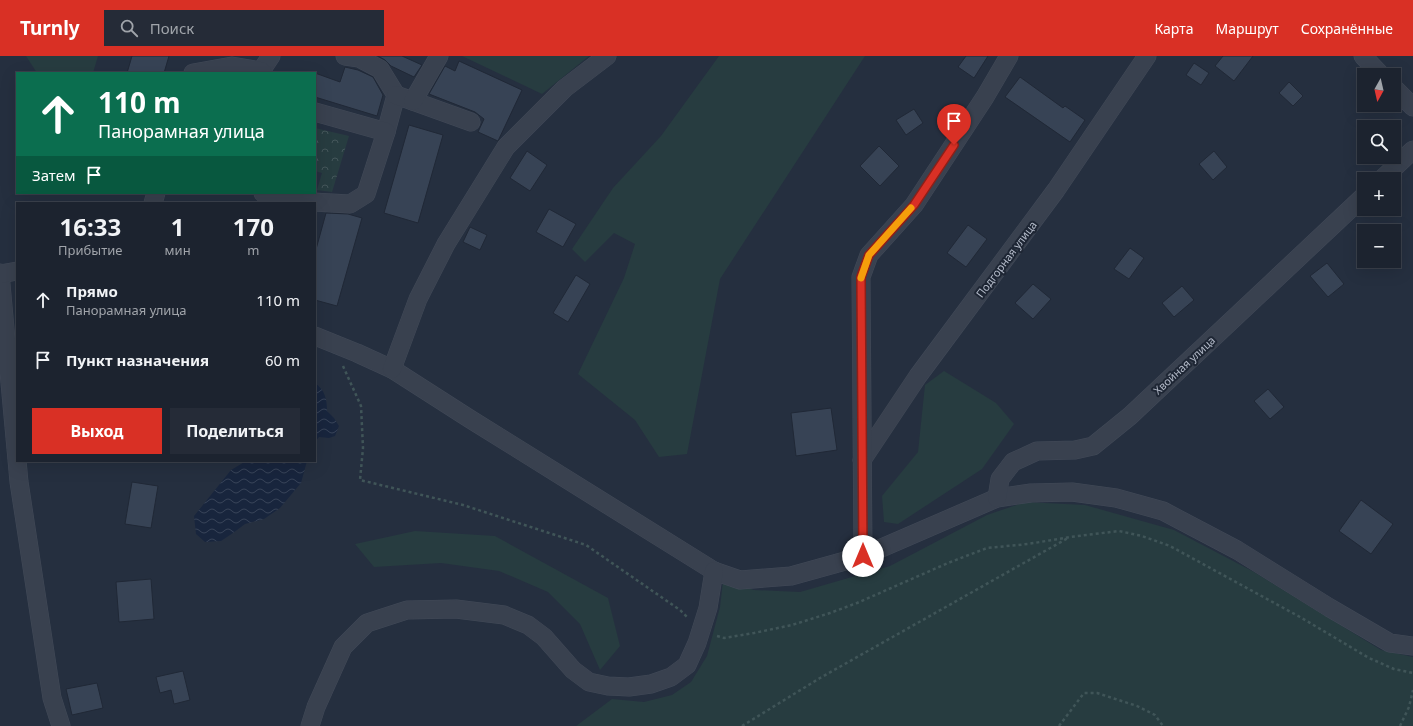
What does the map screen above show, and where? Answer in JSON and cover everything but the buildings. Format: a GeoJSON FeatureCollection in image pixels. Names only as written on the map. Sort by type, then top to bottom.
{"type":"FeatureCollection","features":[{"type":"Feature","properties":{"kind":"street"},"geometry":{"type":"LineString","coordinates":[[413,102],[438,56]]}},
{"type":"Feature","properties":{"kind":"street"},"geometry":{"type":"LineString","coordinates":[[392,369],[418,299],[446,244],[506,147],[566,88],[607,56]]}},
{"type":"Feature","properties":{"kind":"street"},"geometry":{"type":"LineString","coordinates":[[863,556],[861,277],[869,255],[914,205],[985,97],[1009,56]]}},
{"type":"Feature","properties":{"kind":"street","name":"Подгорная улица"},"geometry":{"type":"LineString","coordinates":[[862,460],[918,376],[1056,190],[1147,56]]}},
{"type":"Feature","properties":{"kind":"street"},"geometry":{"type":"LineString","coordinates":[[1363,56],[1374,68]]}},
{"type":"Feature","properties":{"kind":"street"},"geometry":{"type":"LineString","coordinates":[[355,57],[380,69],[396,95],[471,122]]}},
{"type":"Feature","properties":{"kind":"street"},"geometry":{"type":"LineString","coordinates":[[199,72],[232,66],[265,67]]}},
{"type":"Feature","properties":{"kind":"street"},"geometry":{"type":"LineString","coordinates":[[316,202],[350,204],[366,194],[396,95]]}},
{"type":"Feature","properties":{"kind":"street"},"geometry":{"type":"LineString","coordinates":[[1401,95],[1413,107]]}},
{"type":"Feature","properties":{"kind":"street"},"geometry":{"type":"LineString","coordinates":[[316,112],[386,132]]}},
{"type":"Feature","properties":{"kind":"street"},"geometry":{"type":"LineString","coordinates":[[1389,172],[1413,150]]}},
{"type":"Feature","properties":{"kind":"street"},"geometry":{"type":"LineString","coordinates":[[269,194],[313,202]]}},
{"type":"Feature","properties":{"kind":"street","name":"Хвойная улица"},"geometry":{"type":"LineString","coordinates":[[996,498],[1000,479],[1013,462],[1037,451],[1075,450],[1093,446],[1130,416],[1357,203]]}},
{"type":"Feature","properties":{"kind":"street"},"geometry":{"type":"LineString","coordinates":[[6,273],[16,428]]}},
{"type":"Feature","properties":{"kind":"street"},"geometry":{"type":"LineString","coordinates":[[321,338],[392,369],[470,420],[714,571],[740,580],[791,576],[863,556],[996,498],[1031,493],[1072,492],[1116,498],[1163,511],[1237,550],[1330,608],[1390,643],[1413,646]]}},
{"type":"Feature","properties":{"kind":"street"},"geometry":{"type":"LineString","coordinates":[[18,462],[19,482],[52,698],[61,726]]}},
{"type":"Feature","properties":{"kind":"street"},"geometry":{"type":"LineString","coordinates":[[310,726],[316,707],[343,647],[368,623],[407,610],[456,609],[504,614],[528,625],[544,637],[573,670],[589,682],[629,687],[651,684],[671,677],[687,664],[697,643],[708,608],[714,571]]}},
{"type":"Feature","properties":{"kind":"path"},"geometry":{"type":"LineString","coordinates":[[321,338],[347,373],[361,406],[363,448],[360,480],[463,505],[586,545],[680,610],[701,630],[724,638],[792,625],[858,603],[948,563],[987,548],[1028,544],[1119,531],[1142,536],[1170,546],[1300,617],[1369,658],[1394,669],[1413,673]]}},
{"type":"Feature","properties":{"kind":"path"},"geometry":{"type":"LineString","coordinates":[[742,726],[820,678],[1070,537]]}},
{"type":"Feature","properties":{"kind":"path"},"geometry":{"type":"LineString","coordinates":[[1400,726],[1409,707],[1413,690]]}},
{"type":"Feature","properties":{"kind":"path"},"geometry":{"type":"LineString","coordinates":[[1059,726],[1084,693],[1097,693],[1137,706],[1155,715],[1164,726]]}},
{"type":"Feature","properties":{"kind":"green space"},"geometry":{"type":"Polygon","coordinates":[[[26,56],[98,56],[93,72],[36,72],[26,56]]]}},
{"type":"Feature","properties":{"kind":"green space"},"geometry":{"type":"Polygon","coordinates":[[[462,56],[589,56],[542,94],[462,56]]]}},
{"type":"Feature","properties":{"kind":"green space"},"geometry":{"type":"Polygon","coordinates":[[[719,56],[865,56],[720,279],[687,454],[659,457],[635,420],[578,374],[624,278],[635,244],[614,233],[585,262],[572,249],[613,188],[661,136],[719,56]]]}},
{"type":"Feature","properties":{"kind":"green space"},"geometry":{"type":"Polygon","coordinates":[[[316,128],[349,136],[332,192],[317,190],[322,173],[316,171],[316,128]]]}},
{"type":"Feature","properties":{"kind":"green space"},"geometry":{"type":"Polygon","coordinates":[[[944,371],[996,403],[1014,424],[982,469],[898,524],[884,522],[882,496],[918,452],[925,385],[944,371]]]}},
{"type":"Feature","properties":{"kind":"green space"},"geometry":{"type":"Polygon","coordinates":[[[1025,502],[1085,505],[1174,530],[1254,572],[1381,650],[1413,657],[1413,726],[576,726],[612,699],[644,702],[672,695],[691,682],[707,656],[720,607],[723,581],[754,590],[800,592],[890,566],[987,515],[1025,502]]]}},
{"type":"Feature","properties":{"kind":"green space"},"geometry":{"type":"Polygon","coordinates":[[[415,531],[495,536],[608,598],[620,646],[600,670],[580,624],[548,592],[499,571],[441,563],[374,567],[355,544],[415,531]]]}},
{"type":"Feature","properties":{"kind":"water"},"geometry":{"type":"Polygon","coordinates":[[[316,384],[325,395],[327,411],[339,426],[335,436],[329,438],[319,437],[316,441],[316,384]]]}},
{"type":"Feature","properties":{"kind":"water"},"geometry":{"type":"Polygon","coordinates":[[[244,462],[307,462],[301,483],[280,508],[264,519],[245,524],[221,541],[205,542],[196,534],[194,516],[231,470],[244,462]]]}},
{"type":"Feature","properties":{"kind":"slow traffic"},"geometry":{"type":"LineString","coordinates":[[861,278],[869,255],[911,208]]}},
{"type":"Feature","properties":{"kind":"route"},"geometry":{"type":"LineString","coordinates":[[863,556],[861,277],[869,255],[914,205],[954,145]]}}]}
